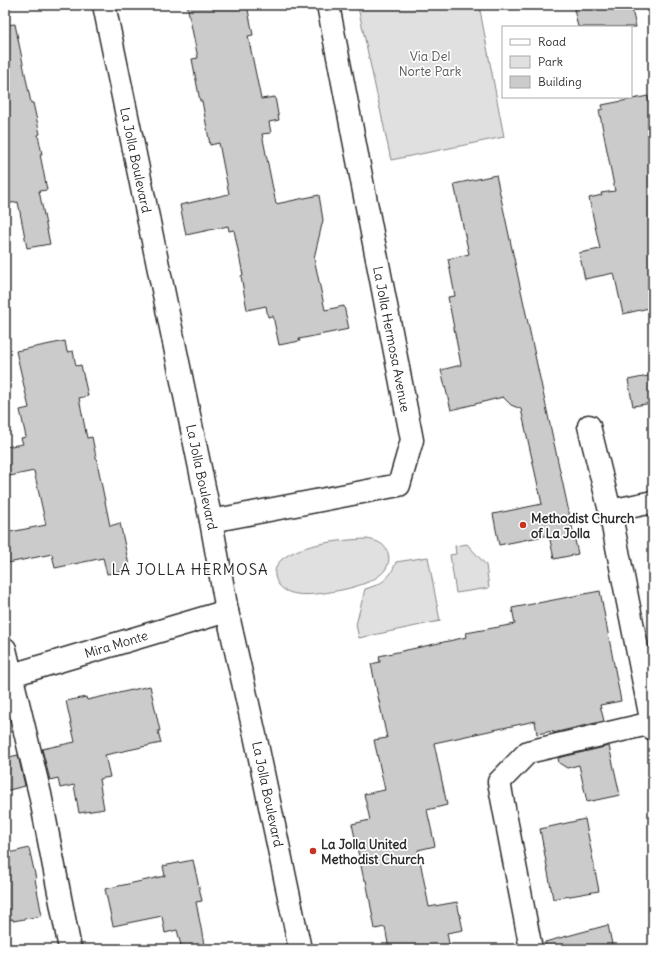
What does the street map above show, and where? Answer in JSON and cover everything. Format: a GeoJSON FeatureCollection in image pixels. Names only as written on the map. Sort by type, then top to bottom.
{"type":"FeatureCollection","features":[{"type":"Feature","properties":{"kind":"street","name":"La Jolla Boulevard"},"geometry":{"type":"LineString","coordinates":[[104,5],[211,521],[227,611],[257,742],[300,949]]}},
{"type":"Feature","properties":{"kind":"street","name":"La Jolla Hermosa Avenue"},"geometry":{"type":"LineString","coordinates":[[211,521],[399,485],[412,440],[328,5]]}},
{"type":"Feature","properties":{"kind":"street"},"geometry":{"type":"LineString","coordinates":[[531,949],[499,782],[528,752],[652,726],[610,511],[589,426]]}},
{"type":"Feature","properties":{"kind":"street"},"geometry":{"type":"LineString","coordinates":[[610,511],[653,502]]}},
{"type":"Feature","properties":{"kind":"street","name":"Mira Monte"},"geometry":{"type":"LineString","coordinates":[[8,676],[227,611]]}},
{"type":"Feature","properties":{"kind":"street"},"geometry":{"type":"LineString","coordinates":[[5,649],[8,676],[40,794],[70,949]]}},
{"type":"Feature","properties":{"kind":"green space","name":"Via Del Norte Park"},"geometry":{"type":"Polygon","coordinates":[[[366,5],[479,5],[504,137],[391,160],[358,7],[366,5]]]}},
{"type":"Feature","properties":{"kind":"green space"},"geometry":{"type":"Polygon","coordinates":[[[345,540],[373,540],[385,547],[388,553],[389,562],[385,570],[369,582],[338,591],[306,595],[290,592],[283,589],[278,584],[275,576],[276,567],[281,560],[289,554],[310,546],[345,540]]]}},
{"type":"Feature","properties":{"kind":"green space"},"geometry":{"type":"Polygon","coordinates":[[[467,544],[486,565],[489,588],[456,593],[450,555],[456,554],[455,546],[467,544]]]}},
{"type":"Feature","properties":{"kind":"green space"},"geometry":{"type":"Polygon","coordinates":[[[428,557],[440,621],[359,638],[356,625],[365,589],[385,580],[391,573],[396,562],[428,557]]]}},
{"type":"Feature","properties":{"kind":"building"},"geometry":{"type":"Polygon","coordinates":[[[187,5],[247,5],[253,35],[248,36],[261,99],[275,97],[279,120],[269,122],[271,133],[262,134],[276,204],[319,195],[323,220],[314,258],[325,310],[344,306],[349,329],[299,339],[300,341],[279,345],[273,316],[268,317],[266,306],[247,310],[241,276],[243,275],[234,230],[229,231],[228,226],[186,235],[180,205],[229,194],[219,143],[210,145],[202,101],[200,101],[192,59],[198,58],[187,5]]]}},
{"type":"Feature","properties":{"kind":"building"},"geometry":{"type":"Polygon","coordinates":[[[573,5],[631,5],[636,27],[632,26],[578,26],[573,5]]]}},
{"type":"Feature","properties":{"kind":"building"},"geometry":{"type":"Polygon","coordinates":[[[15,24],[31,103],[33,103],[40,134],[38,135],[42,154],[40,154],[47,190],[39,191],[50,244],[27,248],[18,202],[5,204],[5,25],[15,24]]]}},
{"type":"Feature","properties":{"kind":"building"},"geometry":{"type":"Polygon","coordinates":[[[648,96],[653,123],[653,307],[623,314],[614,273],[585,279],[579,253],[600,249],[589,198],[602,195],[601,193],[615,191],[599,110],[603,109],[602,105],[648,96]]]}},
{"type":"Feature","properties":{"kind":"building"},"geometry":{"type":"Polygon","coordinates":[[[496,175],[578,554],[554,559],[549,535],[499,545],[493,514],[542,504],[521,409],[511,405],[503,397],[451,410],[441,370],[461,365],[448,297],[455,296],[448,259],[469,254],[454,184],[496,175]]]}},
{"type":"Feature","properties":{"kind":"building"},"geometry":{"type":"Polygon","coordinates":[[[65,341],[67,352],[73,351],[76,366],[81,365],[88,396],[79,398],[87,438],[92,437],[110,526],[120,523],[130,570],[107,574],[103,558],[55,568],[52,554],[8,563],[5,551],[5,533],[46,525],[34,471],[5,477],[5,447],[23,444],[21,438],[26,437],[20,410],[29,408],[16,351],[65,341]]]}},
{"type":"Feature","properties":{"kind":"building"},"geometry":{"type":"Polygon","coordinates":[[[653,375],[653,403],[633,406],[628,380],[653,375]]]}},
{"type":"Feature","properties":{"kind":"building"},"geometry":{"type":"Polygon","coordinates":[[[600,591],[621,701],[600,705],[604,721],[553,733],[553,731],[537,734],[535,721],[434,743],[447,805],[427,810],[435,846],[418,850],[429,907],[457,902],[463,930],[447,933],[450,949],[389,949],[385,927],[375,929],[366,880],[364,880],[352,824],[370,820],[364,794],[385,790],[374,740],[387,738],[371,664],[380,662],[379,656],[467,637],[466,633],[515,624],[512,608],[600,591]]]}},
{"type":"Feature","properties":{"kind":"building"},"geometry":{"type":"Polygon","coordinates":[[[150,686],[160,731],[158,731],[161,743],[105,755],[110,777],[99,779],[104,809],[79,813],[74,785],[60,788],[58,778],[50,780],[42,749],[75,742],[66,701],[86,697],[87,700],[150,686]]]}},
{"type":"Feature","properties":{"kind":"building"},"geometry":{"type":"Polygon","coordinates":[[[609,746],[620,795],[587,802],[579,765],[567,768],[559,763],[558,758],[609,746]]]}},
{"type":"Feature","properties":{"kind":"building"},"geometry":{"type":"Polygon","coordinates":[[[18,755],[25,786],[5,791],[5,758],[18,755]]]}},
{"type":"Feature","properties":{"kind":"building"},"geometry":{"type":"Polygon","coordinates":[[[585,819],[599,891],[553,899],[540,829],[585,819]]]}},
{"type":"Feature","properties":{"kind":"building"},"geometry":{"type":"Polygon","coordinates":[[[29,848],[42,916],[13,921],[13,919],[5,920],[5,854],[29,848]]]}},
{"type":"Feature","properties":{"kind":"building"},"geometry":{"type":"Polygon","coordinates":[[[193,860],[202,901],[196,902],[205,949],[182,949],[177,930],[165,933],[162,916],[113,926],[105,889],[165,876],[163,866],[193,860]]]}},
{"type":"Feature","properties":{"kind":"building"},"geometry":{"type":"Polygon","coordinates":[[[608,925],[613,949],[546,949],[545,942],[608,925]]]}},
{"type":"Feature","properties":{"kind":"place","name":"Methodist Church of La Jolla"},"geometry":{"type":"Point","coordinates":[523,525]}},
{"type":"Feature","properties":{"kind":"place","name":"La Jolla United Methodist Church"},"geometry":{"type":"Point","coordinates":[313,851]}},
{"type":"Feature","properties":{"kind":"district","name":"LA JOLLA HERMOSA"},"geometry":{"type":"Point","coordinates":[190,570]}}]}
